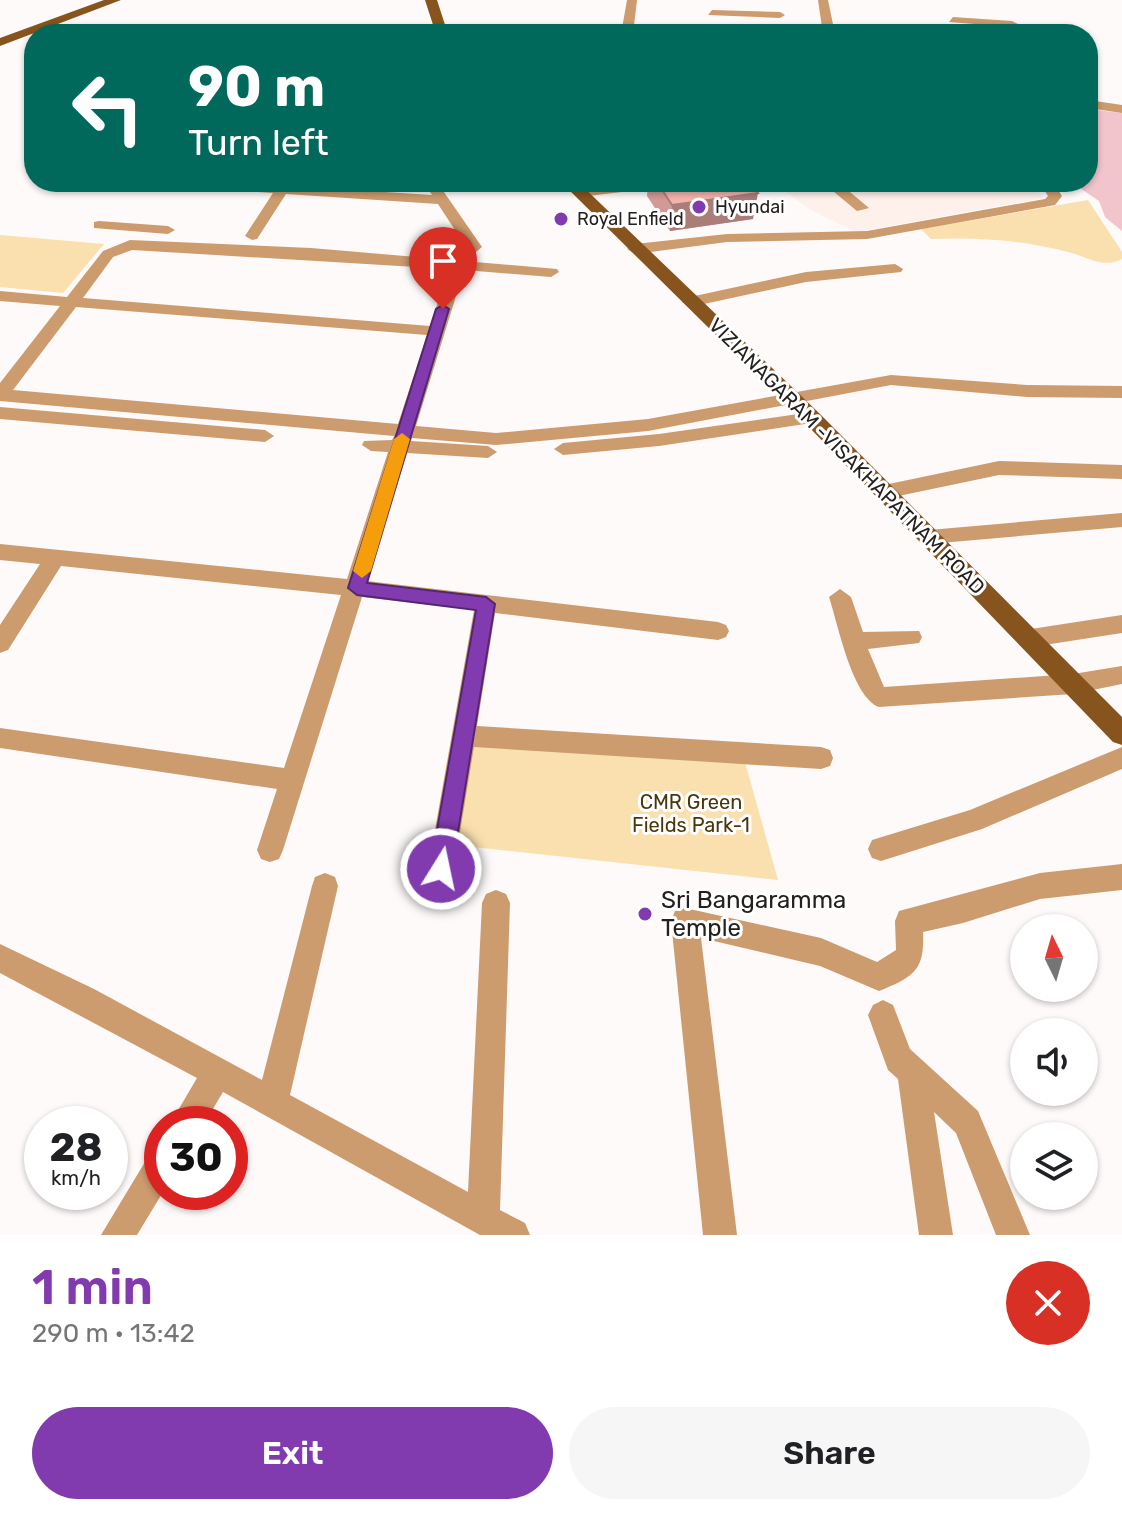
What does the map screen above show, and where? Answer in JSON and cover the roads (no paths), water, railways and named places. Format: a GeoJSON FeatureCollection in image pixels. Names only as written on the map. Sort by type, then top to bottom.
{"type":"FeatureCollection","features":[{"type":"Feature","properties":{"kind":"main road"},"geometry":{"type":"LineString","coordinates":[[49,24],[115,0]]}},
{"type":"Feature","properties":{"kind":"main road"},"geometry":{"type":"LineString","coordinates":[[431,0],[439,24]]}},
{"type":"Feature","properties":{"kind":"main road"},"geometry":{"type":"LineString","coordinates":[[0,42],[24,33]]}},
{"type":"Feature","properties":{"kind":"main road","name":"VIZIANAGARAM -VISAKHAPATNAM ROAD"},"geometry":{"type":"LineString","coordinates":[[579,192],[791,397],[1122,734]]}},
{"type":"Feature","properties":{"kind":"street"},"geometry":{"type":"LineString","coordinates":[[628,24],[632,0]]}},
{"type":"Feature","properties":{"kind":"street"},"geometry":{"type":"LineString","coordinates":[[823,0],[827,24]]}},
{"type":"Feature","properties":{"kind":"street"},"geometry":{"type":"LineString","coordinates":[[950,5],[953,20],[958,24]]}},
{"type":"Feature","properties":{"kind":"street"},"geometry":{"type":"LineString","coordinates":[[713,6],[780,15]]}},
{"type":"Feature","properties":{"kind":"street"},"geometry":{"type":"LineString","coordinates":[[953,20],[1012,24]]}},
{"type":"Feature","properties":{"kind":"street"},"geometry":{"type":"LineString","coordinates":[[1098,105],[1122,109]]}},
{"type":"Feature","properties":{"kind":"street"},"geometry":{"type":"LineString","coordinates":[[252,236],[280,192]]}},
{"type":"Feature","properties":{"kind":"street"},"geometry":{"type":"LineString","coordinates":[[353,192],[444,200]]}},
{"type":"Feature","properties":{"kind":"street"},"geometry":{"type":"LineString","coordinates":[[99,225],[474,250],[472,241],[438,192]]}},
{"type":"Feature","properties":{"kind":"street"},"geometry":{"type":"LineString","coordinates":[[842,192],[862,208]]}},
{"type":"Feature","properties":{"kind":"street"},"geometry":{"type":"LineString","coordinates":[[635,249],[740,237],[879,233],[1050,202],[1055,196],[1052,192]]}},
{"type":"Feature","properties":{"kind":"street"},"geometry":{"type":"LineString","coordinates":[[0,395],[108,254],[139,243],[551,272]]}},
{"type":"Feature","properties":{"kind":"street"},"geometry":{"type":"LineString","coordinates":[[270,850],[357,588],[458,265]]}},
{"type":"Feature","properties":{"kind":"street"},"geometry":{"type":"LineString","coordinates":[[690,302],[806,277],[895,269]]}},
{"type":"Feature","properties":{"kind":"street"},"geometry":{"type":"LineString","coordinates":[[0,296],[435,331]]}},
{"type":"Feature","properties":{"kind":"street"},"geometry":{"type":"LineString","coordinates":[[0,413],[402,440],[496,439],[557,436],[648,425],[891,380],[1027,391],[1122,392]]}},
{"type":"Feature","properties":{"kind":"street"},"geometry":{"type":"LineString","coordinates":[[0,395],[402,440],[473,453],[592,447],[812,418]]}},
{"type":"Feature","properties":{"kind":"street"},"geometry":{"type":"LineString","coordinates":[[884,492],[999,468],[1122,472]]}},
{"type":"Feature","properties":{"kind":"street"},"geometry":{"type":"LineString","coordinates":[[929,537],[1122,520]]}},
{"type":"Feature","properties":{"kind":"street"},"geometry":{"type":"LineString","coordinates":[[0,552],[357,588],[718,631]]}},
{"type":"Feature","properties":{"kind":"street"},"geometry":{"type":"LineString","coordinates":[[0,644],[55,558]]}},
{"type":"Feature","properties":{"kind":"street"},"geometry":{"type":"LineString","coordinates":[[840,597],[870,688],[879,697],[1073,684],[1122,675]]}},
{"type":"Feature","properties":{"kind":"street"},"geometry":{"type":"LineString","coordinates":[[441,869],[486,604]]}},
{"type":"Feature","properties":{"kind":"street"},"geometry":{"type":"LineString","coordinates":[[1031,638],[1122,624]]}},
{"type":"Feature","properties":{"kind":"street"},"geometry":{"type":"LineString","coordinates":[[855,641],[911,637]]}},
{"type":"Feature","properties":{"kind":"street"},"geometry":{"type":"LineString","coordinates":[[465,736],[821,758]]}},
{"type":"Feature","properties":{"kind":"street"},"geometry":{"type":"LineString","coordinates":[[0,738],[291,780]]}},
{"type":"Feature","properties":{"kind":"street"},"geometry":{"type":"LineString","coordinates":[[881,849],[973,821],[1122,758]]}},
{"type":"Feature","properties":{"kind":"street"},"geometry":{"type":"LineString","coordinates":[[720,1235],[685,921],[821,952],[879,977],[910,957],[909,921],[963,910],[1040,886],[1122,877]]}},
{"type":"Feature","properties":{"kind":"street"},"geometry":{"type":"LineString","coordinates":[[272,1104],[325,886]]}},
{"type":"Feature","properties":{"kind":"street"},"geometry":{"type":"LineString","coordinates":[[483,1219],[496,903]]}},
{"type":"Feature","properties":{"kind":"street"},"geometry":{"type":"LineString","coordinates":[[0,958],[513,1235]]}},
{"type":"Feature","properties":{"kind":"street"},"geometry":{"type":"LineString","coordinates":[[883,1015],[899,1059],[967,1122],[982,1151],[1013,1235]]}},
{"type":"Feature","properties":{"kind":"street"},"geometry":{"type":"LineString","coordinates":[[197,1106],[217,1073]]}},
{"type":"Feature","properties":{"kind":"street"},"geometry":{"type":"LineString","coordinates":[[913,1075],[936,1235]]}},
{"type":"Feature","properties":{"kind":"street"},"geometry":{"type":"LineString","coordinates":[[118,1235],[144,1192]]}},
{"type":"Feature","properties":{"kind":"place","name":"Hyundai"},"geometry":{"type":"Point","coordinates":[699,207]}},
{"type":"Feature","properties":{"kind":"place","name":"Royal Enfield"},"geometry":{"type":"Point","coordinates":[561,219]}},
{"type":"Feature","properties":{"kind":"place","name":"Sri Bangaramma Temple"},"geometry":{"type":"Point","coordinates":[645,914]}},
{"type":"Feature","properties":{"kind":"park label","name":"CMR Green Fields Park-1"},"geometry":{"type":"Point","coordinates":[691,814]}}]}
